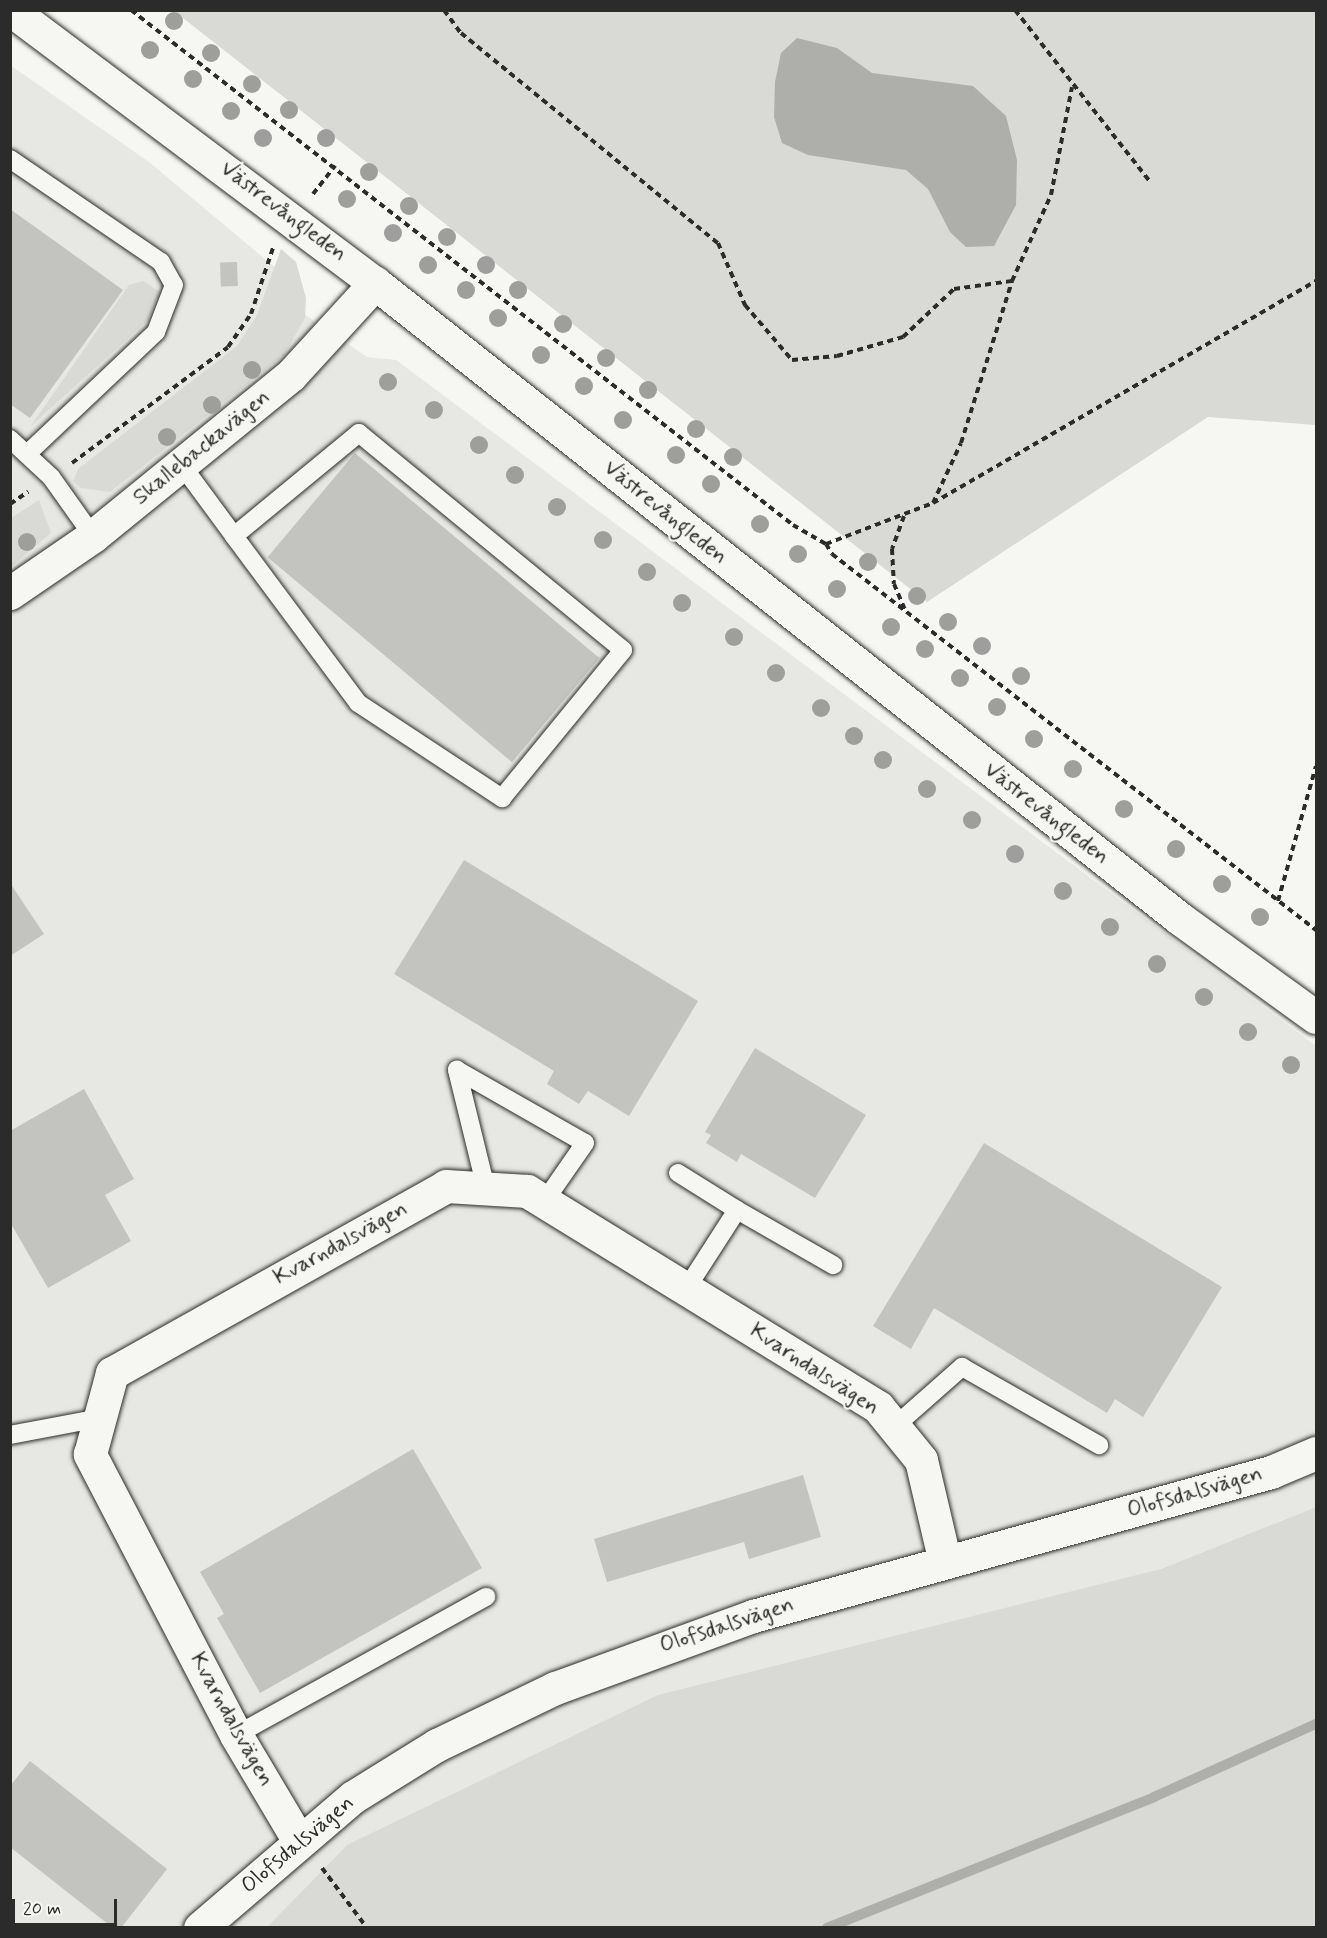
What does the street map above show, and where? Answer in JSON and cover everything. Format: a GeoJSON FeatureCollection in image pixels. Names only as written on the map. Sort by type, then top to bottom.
{"type":"FeatureCollection","features":[{"type":"Feature","properties":{"kind":"street","name":"Västrevångleden"},"geometry":{"type":"LineString","coordinates":[[11,10],[375,283],[1179,918],[1317,1017]]}},
{"type":"Feature","properties":{"kind":"street","name":"Skallebackavägen"},"geometry":{"type":"LineString","coordinates":[[10,593],[93,536],[291,375],[375,283]]}},
{"type":"Feature","properties":{"kind":"street","name":"Kvarndalsvägen"},"geometry":{"type":"LineString","coordinates":[[299,1841],[236,1735],[90,1454],[112,1373],[446,1186],[527,1191],[878,1407],[921,1460],[945,1562]]}},
{"type":"Feature","properties":{"kind":"street","name":"Olofsdalsvägen"},"geometry":{"type":"LineString","coordinates":[[200,1928],[353,1797],[437,1745],[555,1688],[753,1616],[1271,1472],[1317,1453]]}},
{"type":"Feature","properties":{"kind":"lane"},"geometry":{"type":"LineString","coordinates":[[10,159],[161,262],[174,285],[156,332],[29,452]]}},
{"type":"Feature","properties":{"kind":"lane"},"geometry":{"type":"LineString","coordinates":[[181,464],[234,536],[358,703],[502,798],[623,650],[359,433],[234,536]]}},
{"type":"Feature","properties":{"kind":"lane"},"geometry":{"type":"LineString","coordinates":[[10,439],[29,452],[51,477],[93,536]]}},
{"type":"Feature","properties":{"kind":"lane"},"geometry":{"type":"LineString","coordinates":[[486,1188],[457,1070],[585,1143],[544,1202]]}},
{"type":"Feature","properties":{"kind":"lane"},"geometry":{"type":"LineString","coordinates":[[678,1173],[833,1265]]}},
{"type":"Feature","properties":{"kind":"lane"},"geometry":{"type":"LineString","coordinates":[[686,1289],[737,1210]]}},
{"type":"Feature","properties":{"kind":"lane"},"geometry":{"type":"LineString","coordinates":[[894,1427],[962,1367],[1099,1445]]}},
{"type":"Feature","properties":{"kind":"lane"},"geometry":{"type":"LineString","coordinates":[[10,1435],[100,1418]]}},
{"type":"Feature","properties":{"kind":"lane"},"geometry":{"type":"LineString","coordinates":[[236,1735],[486,1597]]}},
{"type":"Feature","properties":{"kind":"path"},"geometry":{"type":"LineString","coordinates":[[131,10],[335,166],[793,525],[826,544],[832,554],[906,613],[1317,930]]}},
{"type":"Feature","properties":{"kind":"path"},"geometry":{"type":"LineString","coordinates":[[444,10],[461,33],[718,243],[746,305],[792,360],[837,356],[903,337],[954,289],[1012,281]]}},
{"type":"Feature","properties":{"kind":"path"},"geometry":{"type":"LineString","coordinates":[[1016,10],[1067,72],[1072,87],[1151,183]]}},
{"type":"Feature","properties":{"kind":"path"},"geometry":{"type":"LineString","coordinates":[[933,503],[961,443],[1012,281],[1051,195],[1072,87]]}},
{"type":"Feature","properties":{"kind":"path"},"geometry":{"type":"LineString","coordinates":[[10,504],[51,477],[228,347],[251,314],[274,245],[335,166]]}},
{"type":"Feature","properties":{"kind":"path"},"geometry":{"type":"LineString","coordinates":[[826,544],[933,503],[1317,281]]}},
{"type":"Feature","properties":{"kind":"path"},"geometry":{"type":"LineString","coordinates":[[904,516],[892,549],[894,584],[906,613]]}},
{"type":"Feature","properties":{"kind":"path"},"geometry":{"type":"LineString","coordinates":[[1278,901],[1317,766]]}},
{"type":"Feature","properties":{"kind":"path"},"geometry":{"type":"LineString","coordinates":[[299,1841],[367,1928]]}},
{"type":"Feature","properties":{"kind":"shaded area"},"geometry":{"type":"Polygon","coordinates":[[[174,11],[1316,11],[1316,425],[1208,417],[927,602],[174,11]]]}},
{"type":"Feature","properties":{"kind":"shaded area"},"geometry":{"type":"Polygon","coordinates":[[[797,38],[837,48],[872,73],[973,86],[1006,116],[1017,160],[1016,205],[994,246],[966,247],[950,232],[928,189],[906,170],[808,155],[782,143],[774,117],[775,82],[781,53],[797,38]]]}},
{"type":"Feature","properties":{"kind":"shaded area"},"geometry":{"type":"Polygon","coordinates":[[[10,65],[149,162],[290,280],[301,312],[367,357],[396,360],[1316,1046],[1316,1507],[1161,1569],[347,1845],[267,1927],[11,1927],[10,65]]]}},
{"type":"Feature","properties":{"kind":"shaded area"},"geometry":{"type":"Polygon","coordinates":[[[281,249],[296,262],[306,298],[305,318],[284,355],[110,492],[81,488],[73,481],[78,469],[237,346],[257,315],[281,249]]]}},
{"type":"Feature","properties":{"kind":"shaded area"},"geometry":{"type":"Polygon","coordinates":[[[143,281],[160,292],[148,320],[30,427],[129,285],[143,281]]]}},
{"type":"Feature","properties":{"kind":"shaded area"},"geometry":{"type":"Polygon","coordinates":[[[39,500],[51,533],[11,567],[11,518],[39,500]]]}},
{"type":"Feature","properties":{"kind":"shaded area"},"geometry":{"type":"Polygon","coordinates":[[[1316,1507],[1316,1927],[267,1927],[347,1845],[658,1695],[1161,1569],[1316,1507]]]}},
{"type":"Feature","properties":{"kind":"building"},"geometry":{"type":"Polygon","coordinates":[[[10,209],[123,290],[30,418],[10,404],[10,209]]]}},
{"type":"Feature","properties":{"kind":"building"},"geometry":{"type":"Polygon","coordinates":[[[237,262],[238,286],[221,287],[220,263],[237,262]]]}},
{"type":"Feature","properties":{"kind":"building"},"geometry":{"type":"Polygon","coordinates":[[[355,453],[599,658],[512,762],[268,557],[355,453]]]}},
{"type":"Feature","properties":{"kind":"building"},"geometry":{"type":"Polygon","coordinates":[[[464,860],[698,1001],[629,1116],[588,1091],[579,1104],[547,1084],[554,1071],[394,974],[464,860]]]}},
{"type":"Feature","properties":{"kind":"building"},"geometry":{"type":"Polygon","coordinates":[[[10,883],[44,934],[10,956],[10,883]]]}},
{"type":"Feature","properties":{"kind":"building"},"geometry":{"type":"Polygon","coordinates":[[[755,1048],[866,1115],[815,1198],[741,1154],[737,1162],[706,1143],[711,1135],[705,1132],[755,1048]]]}},
{"type":"Feature","properties":{"kind":"building"},"geometry":{"type":"Polygon","coordinates":[[[84,1089],[134,1179],[105,1195],[131,1241],[48,1288],[10,1222],[10,1131],[84,1089]]]}},
{"type":"Feature","properties":{"kind":"building"},"geometry":{"type":"Polygon","coordinates":[[[984,1143],[1222,1287],[1143,1417],[1115,1399],[1107,1413],[934,1308],[911,1349],[873,1326],[984,1143]]]}},
{"type":"Feature","properties":{"kind":"building"},"geometry":{"type":"Polygon","coordinates":[[[413,1449],[482,1568],[260,1693],[217,1618],[224,1614],[200,1572],[413,1449]]]}},
{"type":"Feature","properties":{"kind":"building"},"geometry":{"type":"Polygon","coordinates":[[[803,1475],[821,1537],[749,1559],[744,1542],[607,1582],[594,1539],[803,1475]]]}},
{"type":"Feature","properties":{"kind":"building"},"geometry":{"type":"Polygon","coordinates":[[[30,1761],[167,1869],[121,1928],[113,1928],[10,1847],[10,1786],[30,1761]]]}},
{"type":"Feature","properties":{"kind":"waterway"},"geometry":{"type":"LineString","coordinates":[[827,1928],[1154,1797],[1316,1724]]}}]}
